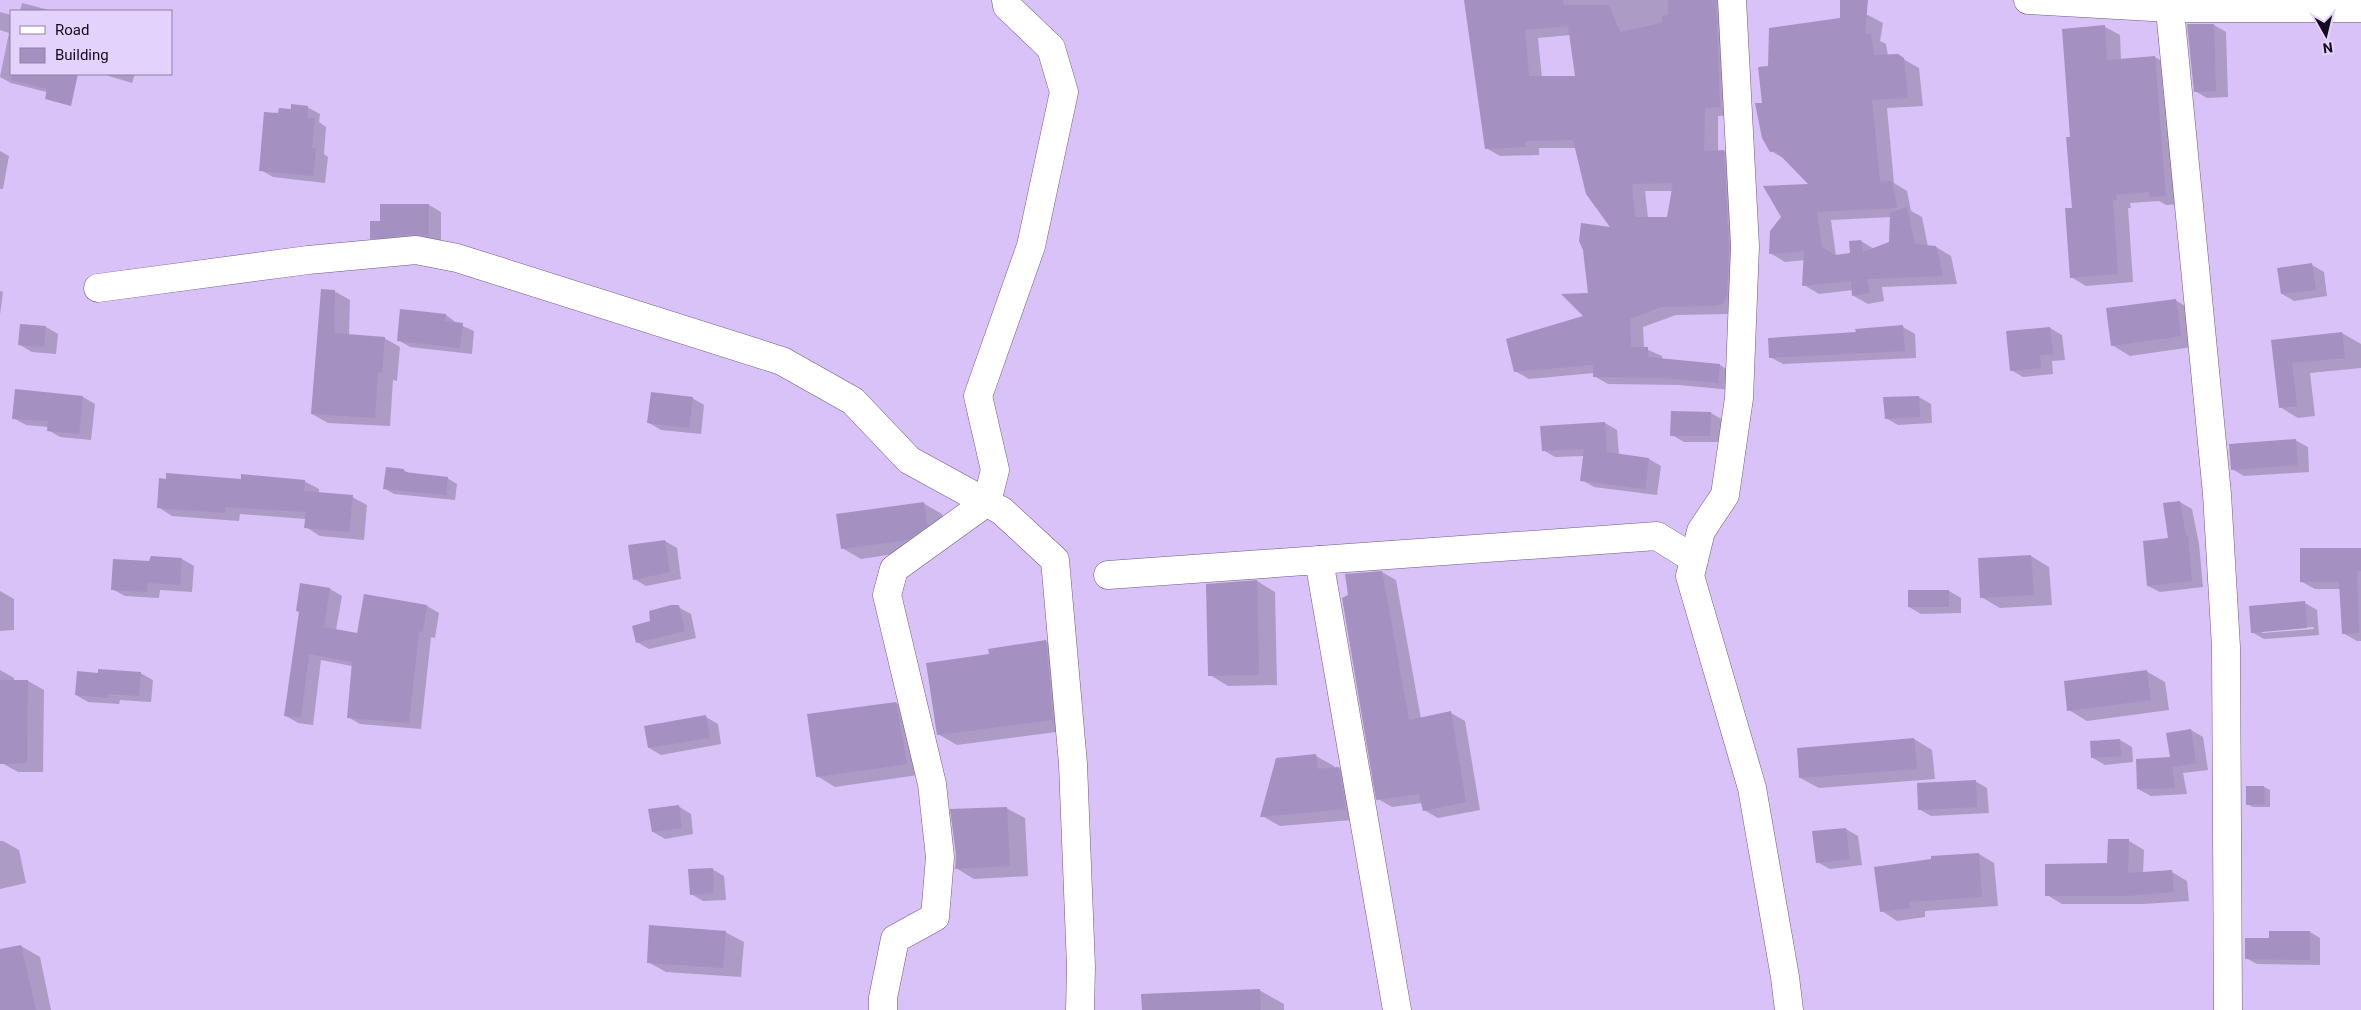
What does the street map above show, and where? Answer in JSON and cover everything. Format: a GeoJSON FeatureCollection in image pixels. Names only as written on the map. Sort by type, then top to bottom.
{"type":"FeatureCollection","features":[{"type":"Feature","properties":{"kind":"street"},"geometry":{"type":"LineString","coordinates":[[883,1010],[883,998],[895,940],[935,917],[940,857],[932,784],[887,595],[894,569],[987,502],[994,470],[978,396],[1031,246],[1064,92],[1051,48],[1008,6],[1006,0]]}},
{"type":"Feature","properties":{"kind":"street"},"geometry":{"type":"LineString","coordinates":[[1732,0],[1745,246],[1739,398],[1726,495],[1701,531],[1690,576],[1752,788],[1786,977],[1789,1010]]}},
{"type":"Feature","properties":{"kind":"street"},"geometry":{"type":"LineString","coordinates":[[2028,0],[2170,4],[2265,4],[2361,8]]}},
{"type":"Feature","properties":{"kind":"street"},"geometry":{"type":"LineString","coordinates":[[2170,4],[2217,494],[2224,628],[2228,1010]]}},
{"type":"Feature","properties":{"kind":"street"},"geometry":{"type":"LineString","coordinates":[[98,288],[308,260],[416,250],[457,258],[782,361],[853,401],[909,460],[1002,510],[1055,560],[1073,764],[1081,967],[1080,1010]]}},
{"type":"Feature","properties":{"kind":"street"},"geometry":{"type":"LineString","coordinates":[[1108,575],[1657,536],[1694,559]]}},
{"type":"Feature","properties":{"kind":"street"},"geometry":{"type":"LineString","coordinates":[[1319,560],[1397,1010]]}},
{"type":"Feature","properties":{"kind":"building"},"geometry":{"type":"Polygon","coordinates":[[[1464,0],[1563,0],[1564,5],[1609,5],[1620,32],[1662,23],[1662,16],[1668,15],[1668,0],[1716,0],[1720,107],[1705,108],[1704,151],[1724,150],[1729,250],[1727,295],[1723,304],[1713,306],[1661,307],[1630,319],[1631,347],[1648,347],[1648,357],[1720,364],[1718,383],[1664,378],[1593,377],[1593,365],[1514,372],[1506,339],[1583,316],[1561,294],[1588,293],[1583,250],[1579,241],[1581,223],[1610,227],[1586,194],[1573,140],[1525,141],[1525,147],[1485,149],[1464,0]],[[1568,26],[1525,30],[1529,76],[1575,76],[1568,26]],[[1673,183],[1632,184],[1635,217],[1667,217],[1673,183]]]}},
{"type":"Feature","properties":{"kind":"building"},"geometry":{"type":"Polygon","coordinates":[[[1840,0],[1868,0],[1865,34],[1871,34],[1874,55],[1898,54],[1904,58],[1908,98],[1872,100],[1880,182],[1892,181],[1897,208],[1817,212],[1822,247],[1835,255],[1850,253],[1849,241],[1861,240],[1863,252],[1889,242],[1890,213],[1907,207],[1915,244],[1936,246],[1943,276],[1867,279],[1870,293],[1852,296],[1851,281],[1802,286],[1804,251],[1769,254],[1770,231],[1781,217],[1763,186],[1808,184],[1776,151],[1770,152],[1762,138],[1755,103],[1762,103],[1758,67],[1768,66],[1769,28],[1840,18],[1840,0]]]}},
{"type":"Feature","properties":{"kind":"building"},"geometry":{"type":"Polygon","coordinates":[[[2187,24],[2214,24],[2216,91],[2194,92],[2187,24]]]}},
{"type":"Feature","properties":{"kind":"building"},"geometry":{"type":"Polygon","coordinates":[[[2105,25],[2107,60],[2155,56],[2166,196],[2150,197],[2149,192],[2116,195],[2117,200],[2113,200],[2118,274],[2070,278],[2065,208],[2072,208],[2066,137],[2070,137],[2062,29],[2105,25]]]}},
{"type":"Feature","properties":{"kind":"building"},"geometry":{"type":"Polygon","coordinates":[[[12,75],[78,75],[71,106],[45,99],[47,89],[11,80],[12,75]]]}},
{"type":"Feature","properties":{"kind":"building"},"geometry":{"type":"Polygon","coordinates":[[[291,104],[308,106],[307,118],[315,118],[312,148],[316,148],[313,176],[259,171],[264,112],[278,113],[279,108],[291,109],[291,104]]]}},
{"type":"Feature","properties":{"kind":"building"},"geometry":{"type":"Polygon","coordinates":[[[380,204],[429,204],[429,237],[415,234],[370,239],[370,221],[380,221],[380,204]]]}},
{"type":"Feature","properties":{"kind":"building"},"geometry":{"type":"Polygon","coordinates":[[[2312,263],[2316,290],[2281,294],[2277,268],[2312,263]]]}},
{"type":"Feature","properties":{"kind":"building"},"geometry":{"type":"Polygon","coordinates":[[[321,289],[335,290],[334,333],[385,337],[382,373],[378,372],[375,418],[311,414],[321,289]]]}},
{"type":"Feature","properties":{"kind":"building"},"geometry":{"type":"Polygon","coordinates":[[[2176,299],[2181,336],[2111,346],[2106,308],[2176,299]]]}},
{"type":"Feature","properties":{"kind":"building"},"geometry":{"type":"Polygon","coordinates":[[[400,309],[446,314],[445,321],[463,323],[460,348],[397,341],[400,309]]]}},
{"type":"Feature","properties":{"kind":"building"},"geometry":{"type":"Polygon","coordinates":[[[20,324],[46,326],[44,347],[18,345],[20,324]]]}},
{"type":"Feature","properties":{"kind":"building"},"geometry":{"type":"Polygon","coordinates":[[[1903,325],[1905,351],[1769,358],[1768,338],[1856,332],[1855,329],[1903,325]]]}},
{"type":"Feature","properties":{"kind":"building"},"geometry":{"type":"Polygon","coordinates":[[[2050,327],[2053,354],[2040,355],[2041,368],[2010,371],[2006,331],[2050,327]]]}},
{"type":"Feature","properties":{"kind":"building"},"geometry":{"type":"Polygon","coordinates":[[[2342,332],[2345,358],[2292,363],[2297,406],[2279,408],[2271,340],[2342,332]]]}},
{"type":"Feature","properties":{"kind":"building"},"geometry":{"type":"Polygon","coordinates":[[[15,389],[83,396],[79,434],[47,431],[48,421],[12,419],[15,389]]]}},
{"type":"Feature","properties":{"kind":"building"},"geometry":{"type":"Polygon","coordinates":[[[651,392],[693,397],[689,428],[647,423],[651,392]]]}},
{"type":"Feature","properties":{"kind":"building"},"geometry":{"type":"Polygon","coordinates":[[[1919,396],[1920,417],[1885,419],[1883,397],[1919,396]]]}},
{"type":"Feature","properties":{"kind":"building"},"geometry":{"type":"Polygon","coordinates":[[[1671,411],[1711,412],[1710,436],[1670,436],[1671,411]]]}},
{"type":"Feature","properties":{"kind":"building"},"geometry":{"type":"Polygon","coordinates":[[[1605,422],[1607,452],[1649,458],[1645,489],[1580,481],[1584,449],[1542,451],[1540,426],[1605,422]]]}},
{"type":"Feature","properties":{"kind":"building"},"geometry":{"type":"Polygon","coordinates":[[[2296,439],[2298,465],[2231,470],[2229,444],[2296,439]]]}},
{"type":"Feature","properties":{"kind":"building"},"geometry":{"type":"Polygon","coordinates":[[[386,467],[404,469],[404,472],[448,477],[446,495],[383,489],[386,467]]]}},
{"type":"Feature","properties":{"kind":"building"},"geometry":{"type":"Polygon","coordinates":[[[166,473],[241,479],[241,474],[305,480],[304,491],[353,495],[349,532],[304,528],[306,512],[226,507],[225,513],[157,508],[159,478],[166,479],[166,473]]]}},
{"type":"Feature","properties":{"kind":"building"},"geometry":{"type":"Polygon","coordinates":[[[2180,501],[2186,536],[2188,536],[2192,581],[2147,586],[2143,541],[2168,538],[2163,503],[2180,501]]]}},
{"type":"Feature","properties":{"kind":"building"},"geometry":{"type":"Polygon","coordinates":[[[924,502],[927,526],[908,540],[841,549],[836,514],[924,502]]]}},
{"type":"Feature","properties":{"kind":"building"},"geometry":{"type":"Polygon","coordinates":[[[665,540],[670,572],[633,580],[628,545],[665,540]]]}},
{"type":"Feature","properties":{"kind":"building"},"geometry":{"type":"Polygon","coordinates":[[[2300,548],[2361,548],[2361,571],[2357,571],[2359,633],[2342,634],[2339,582],[2300,582],[2300,548]]]}},
{"type":"Feature","properties":{"kind":"building"},"geometry":{"type":"Polygon","coordinates":[[[2031,555],[2034,595],[1980,598],[1978,558],[2031,555]]]}},
{"type":"Feature","properties":{"kind":"building"},"geometry":{"type":"Polygon","coordinates":[[[151,556],[182,558],[180,585],[148,583],[147,592],[111,590],[113,559],[149,561],[151,556]]]}},
{"type":"Feature","properties":{"kind":"building"},"geometry":{"type":"Polygon","coordinates":[[[1382,571],[1409,720],[1451,711],[1466,802],[1423,811],[1419,794],[1376,800],[1342,598],[1348,595],[1345,574],[1382,571]]]}},
{"type":"Feature","properties":{"kind":"building"},"geometry":{"type":"Polygon","coordinates":[[[1257,580],[1259,675],[1208,676],[1206,584],[1257,580]]]}},
{"type":"Feature","properties":{"kind":"building"},"geometry":{"type":"Polygon","coordinates":[[[300,583],[330,588],[324,627],[357,633],[364,594],[427,605],[423,632],[419,631],[409,723],[347,718],[352,662],[309,654],[301,718],[284,716],[299,612],[296,611],[300,583]]]}},
{"type":"Feature","properties":{"kind":"building"},"geometry":{"type":"Polygon","coordinates":[[[1908,590],[1949,590],[1949,607],[1908,607],[1908,590]]]}},
{"type":"Feature","properties":{"kind":"building"},"geometry":{"type":"Polygon","coordinates":[[[2305,601],[2307,628],[2251,633],[2249,606],[2305,601]]]}},
{"type":"Feature","properties":{"kind":"building"},"geometry":{"type":"Polygon","coordinates":[[[671,605],[679,605],[685,631],[636,643],[632,626],[650,621],[649,611],[671,605]]]}},
{"type":"Feature","properties":{"kind":"building"},"geometry":{"type":"Polygon","coordinates":[[[1046,640],[1053,720],[937,735],[926,663],[989,654],[988,649],[1046,640]]]}},
{"type":"Feature","properties":{"kind":"building"},"geometry":{"type":"Polygon","coordinates":[[[98,669],[141,672],[139,696],[108,694],[108,698],[75,695],[77,671],[98,673],[98,669]]]}},
{"type":"Feature","properties":{"kind":"building"},"geometry":{"type":"Polygon","coordinates":[[[2147,670],[2151,700],[2067,711],[2064,681],[2147,670]]]}},
{"type":"Feature","properties":{"kind":"building"},"geometry":{"type":"Polygon","coordinates":[[[0,680],[28,680],[27,763],[0,764],[0,680]]]}},
{"type":"Feature","properties":{"kind":"building"},"geometry":{"type":"Polygon","coordinates":[[[896,702],[907,764],[816,777],[807,714],[896,702]]]}},
{"type":"Feature","properties":{"kind":"building"},"geometry":{"type":"Polygon","coordinates":[[[706,715],[710,738],[648,748],[644,726],[706,715]]]}},
{"type":"Feature","properties":{"kind":"building"},"geometry":{"type":"Polygon","coordinates":[[[2191,729],[2196,763],[2172,767],[2175,788],[2137,789],[2136,759],[2170,757],[2166,733],[2191,729]]]}},
{"type":"Feature","properties":{"kind":"building"},"geometry":{"type":"Polygon","coordinates":[[[1914,738],[1917,769],[1799,778],[1797,748],[1914,738]]]}},
{"type":"Feature","properties":{"kind":"building"},"geometry":{"type":"Polygon","coordinates":[[[2120,739],[2121,756],[2091,758],[2090,741],[2120,739]]]}},
{"type":"Feature","properties":{"kind":"building"},"geometry":{"type":"Polygon","coordinates":[[[1316,754],[1318,769],[1339,767],[1346,809],[1260,817],[1276,758],[1316,754]]]}},
{"type":"Feature","properties":{"kind":"building"},"geometry":{"type":"Polygon","coordinates":[[[1976,780],[1977,807],[1918,810],[1917,783],[1976,780]]]}},
{"type":"Feature","properties":{"kind":"building"},"geometry":{"type":"Polygon","coordinates":[[[2246,786],[2264,786],[2265,804],[2246,805],[2246,786]]]}},
{"type":"Feature","properties":{"kind":"building"},"geometry":{"type":"Polygon","coordinates":[[[679,805],[682,828],[652,832],[648,809],[679,805]]]}},
{"type":"Feature","properties":{"kind":"building"},"geometry":{"type":"Polygon","coordinates":[[[1007,807],[1010,866],[955,869],[956,855],[950,809],[1007,807]]]}},
{"type":"Feature","properties":{"kind":"building"},"geometry":{"type":"Polygon","coordinates":[[[1846,828],[1850,859],[1816,863],[1812,831],[1846,828]]]}},
{"type":"Feature","properties":{"kind":"building"},"geometry":{"type":"Polygon","coordinates":[[[2108,839],[2129,839],[2128,873],[2172,870],[2174,892],[2127,896],[2045,896],[2045,864],[2107,863],[2108,839]]]}},
{"type":"Feature","properties":{"kind":"building"},"geometry":{"type":"Polygon","coordinates":[[[1979,853],[1982,897],[1909,902],[1910,908],[1880,912],[1874,867],[1931,859],[1931,856],[1979,853]]]}},
{"type":"Feature","properties":{"kind":"building"},"geometry":{"type":"Polygon","coordinates":[[[713,868],[714,893],[690,895],[688,869],[713,868]]]}},
{"type":"Feature","properties":{"kind":"building"},"geometry":{"type":"Polygon","coordinates":[[[649,925],[726,931],[723,968],[647,963],[649,925]]]}},
{"type":"Feature","properties":{"kind":"building"},"geometry":{"type":"Polygon","coordinates":[[[2269,931],[2310,931],[2310,960],[2245,959],[2245,938],[2269,938],[2269,931]]]}},
{"type":"Feature","properties":{"kind":"building"},"geometry":{"type":"Polygon","coordinates":[[[21,945],[36,1010],[0,1010],[0,949],[21,945]]]}},
{"type":"Feature","properties":{"kind":"building"},"geometry":{"type":"Polygon","coordinates":[[[1260,989],[1261,1010],[1142,1010],[1141,994],[1260,989]]]}}]}
